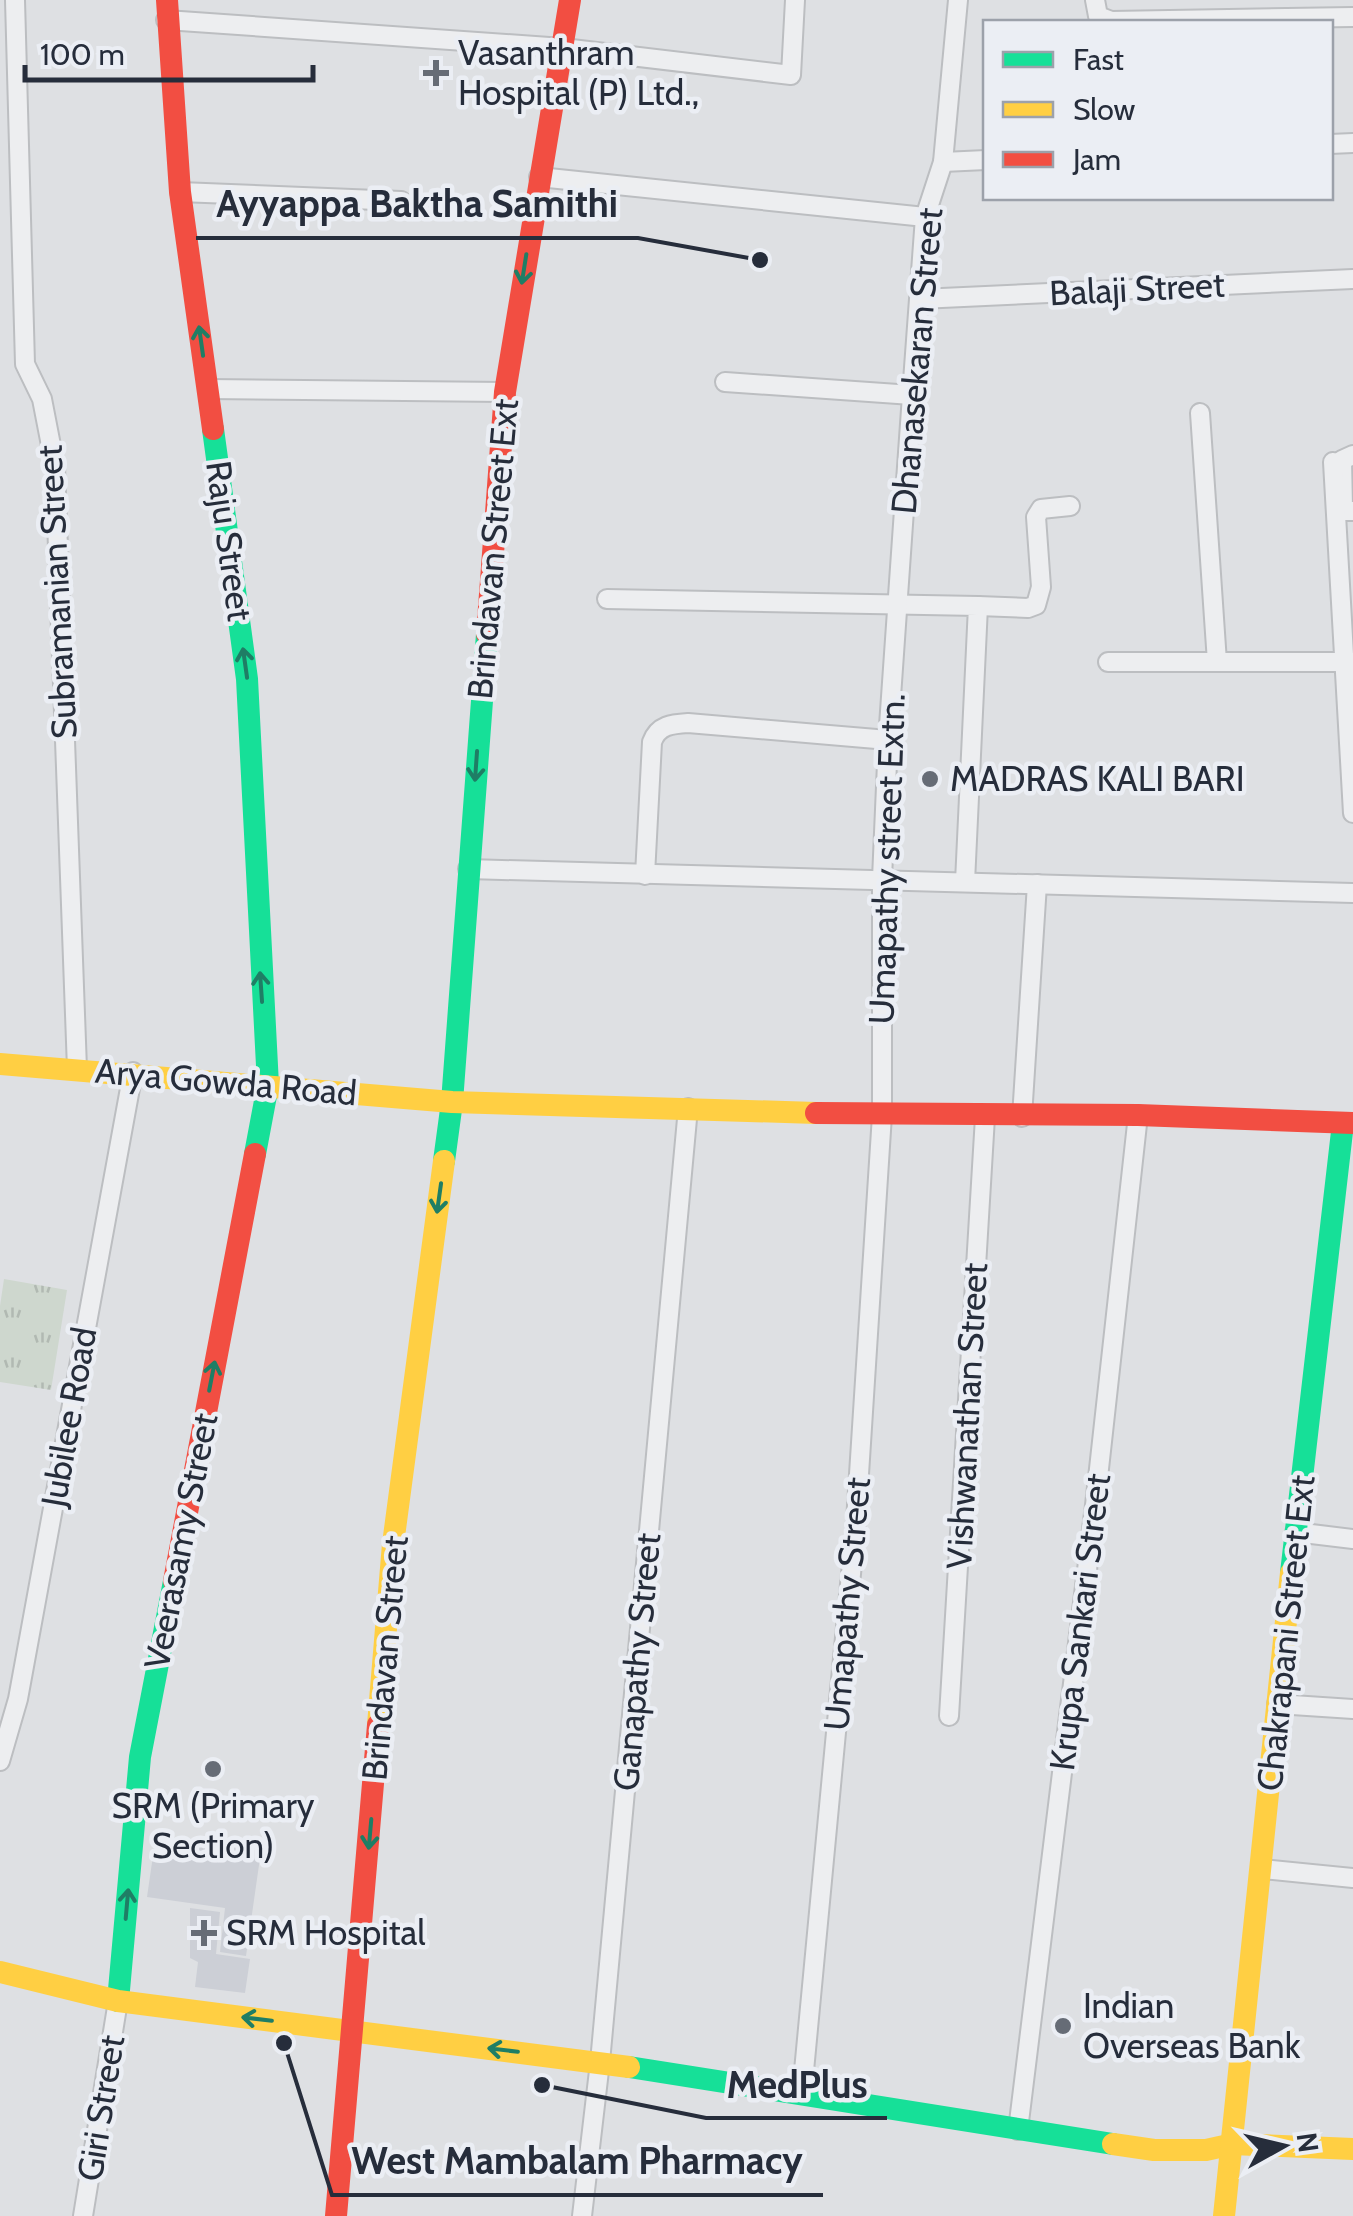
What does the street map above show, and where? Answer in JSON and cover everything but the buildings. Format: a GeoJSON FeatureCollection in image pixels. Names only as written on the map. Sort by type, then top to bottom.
{"type":"FeatureCollection","features":[{"type":"Feature","properties":{"kind":"street","name":"Subramanian Street"},"geometry":{"type":"LineString","coordinates":[[15,0],[25,364],[42,400],[54,466],[77,1069]]}},
{"type":"Feature","properties":{"kind":"street","name":"Brindavan Street Ext"},"geometry":{"type":"LineString","coordinates":[[452,1102],[505,392],[570,0]]}},
{"type":"Feature","properties":{"kind":"street"},"geometry":{"type":"LineString","coordinates":[[791,74],[795,0]]}},
{"type":"Feature","properties":{"kind":"street","name":"Dhanasekaran Street"},"geometry":{"type":"LineString","coordinates":[[898,604],[925,217],[943,162],[958,0]]}},
{"type":"Feature","properties":{"kind":"street"},"geometry":{"type":"LineString","coordinates":[[1095,0],[1098,16],[1107,20]]}},
{"type":"Feature","properties":{"kind":"street"},"geometry":{"type":"LineString","coordinates":[[166,10],[811,76]]}},
{"type":"Feature","properties":{"kind":"street","name":"Raju Street"},"geometry":{"type":"LineString","coordinates":[[166,10],[180,192],[248,679],[268,1084]]}},
{"type":"Feature","properties":{"kind":"street"},"geometry":{"type":"LineString","coordinates":[[1208,20],[1353,17]]}},
{"type":"Feature","properties":{"kind":"street"},"geometry":{"type":"LineString","coordinates":[[943,162],[983,160]]}},
{"type":"Feature","properties":{"kind":"street"},"geometry":{"type":"LineString","coordinates":[[539,176],[925,217]]}},
{"type":"Feature","properties":{"kind":"street"},"geometry":{"type":"LineString","coordinates":[[180,192],[401,201]]}},
{"type":"Feature","properties":{"kind":"street","name":"Balaji Street"},"geometry":{"type":"LineString","coordinates":[[920,299],[1353,279]]}},
{"type":"Feature","properties":{"kind":"street"},"geometry":{"type":"LineString","coordinates":[[725,382],[912,396]]}},
{"type":"Feature","properties":{"kind":"street"},"geometry":{"type":"LineString","coordinates":[[208,389],[505,392]]}},
{"type":"Feature","properties":{"kind":"street"},"geometry":{"type":"LineString","coordinates":[[1200,413],[1218,662]]}},
{"type":"Feature","properties":{"kind":"street"},"geometry":{"type":"LineString","coordinates":[[1353,455],[1342,460],[1343,507],[1346,512],[1353,512]]}},
{"type":"Feature","properties":{"kind":"street"},"geometry":{"type":"LineString","coordinates":[[1333,462],[1349,661],[1353,813]]}},
{"type":"Feature","properties":{"kind":"street"},"geometry":{"type":"LineString","coordinates":[[607,599],[1028,608],[1036,605],[1042,587],[1038,511],[1070,506]]}},
{"type":"Feature","properties":{"kind":"street","name":"Umapathy street Extn."},"geometry":{"type":"LineString","coordinates":[[882,1115],[882,880],[898,604]]}},
{"type":"Feature","properties":{"kind":"street"},"geometry":{"type":"LineString","coordinates":[[965,882],[978,606]]}},
{"type":"Feature","properties":{"kind":"street"},"geometry":{"type":"LineString","coordinates":[[1108,662],[1349,661]]}},
{"type":"Feature","properties":{"kind":"street"},"geometry":{"type":"LineString","coordinates":[[645,875],[652,742],[662,728],[688,723],[888,740]]}},
{"type":"Feature","properties":{"kind":"street"},"geometry":{"type":"LineString","coordinates":[[468,869],[1353,893]]}},
{"type":"Feature","properties":{"kind":"street"},"geometry":{"type":"LineString","coordinates":[[1022,1117],[1037,884]]}},
{"type":"Feature","properties":{"kind":"street","name":"Arya Gowda Road"},"geometry":{"type":"LineString","coordinates":[[0,1064],[133,1072],[452,1102],[985,1117],[1138,1115],[1348,1123]]}},
{"type":"Feature","properties":{"kind":"street","name":"Jubilee Road"},"geometry":{"type":"LineString","coordinates":[[0,1761],[9,1698],[133,1072]]}},
{"type":"Feature","properties":{"kind":"street","name":"Veerasamy Street"},"geometry":{"type":"LineString","coordinates":[[118,2001],[140,1756],[268,1084]]}},
{"type":"Feature","properties":{"kind":"street","name":"Brindavan Street"},"geometry":{"type":"LineString","coordinates":[[336,2216],[393,1544],[452,1102]]}},
{"type":"Feature","properties":{"kind":"street","name":"Ganapathy Street"},"geometry":{"type":"LineString","coordinates":[[582,2216],[600,2062],[688,1108]]}},
{"type":"Feature","properties":{"kind":"street","name":"Umapathy Street"},"geometry":{"type":"LineString","coordinates":[[802,2092],[856,1522],[882,1115]]}},
{"type":"Feature","properties":{"kind":"street","name":"Krupa Sankari Street"},"geometry":{"type":"LineString","coordinates":[[1018,2130],[1095,1505],[1138,1115]]}},
{"type":"Feature","properties":{"kind":"street","name":"Vishwanathan Street"},"geometry":{"type":"LineString","coordinates":[[950,1716],[985,1117]]}},
{"type":"Feature","properties":{"kind":"street","name":"Chakrapani Street Ext"},"geometry":{"type":"LineString","coordinates":[[1224,2216],[1296,1532],[1348,1123]]}},
{"type":"Feature","properties":{"kind":"street"},"geometry":{"type":"LineString","coordinates":[[1296,1532],[1353,1539]]}},
{"type":"Feature","properties":{"kind":"street"},"geometry":{"type":"LineString","coordinates":[[1277,1704],[1353,1709]]}},
{"type":"Feature","properties":{"kind":"street"},"geometry":{"type":"LineString","coordinates":[[1262,1869],[1353,1878]]}},
{"type":"Feature","properties":{"kind":"street"},"geometry":{"type":"LineString","coordinates":[[0,1972],[118,2001],[600,2062],[1154,2150],[1206,2150],[1233,2144],[1353,2149]]}},
{"type":"Feature","properties":{"kind":"street","name":"Giri Street"},"geometry":{"type":"LineString","coordinates":[[83,2216],[118,2001]]}},
{"type":"Feature","properties":{"kind":"shaded area"},"geometry":{"type":"Polygon","coordinates":[[[156,1835],[261,1851],[246,1956],[220,1952],[225,1908],[147,1897],[156,1835]]]}},
{"type":"Feature","properties":{"kind":"shaded area","name":"SRM Hospital"},"geometry":{"type":"Polygon","coordinates":[[[190,1908],[220,1912],[216,1954],[250,1959],[245,1993],[195,1987],[198,1962],[190,1958],[190,1908]]]}},
{"type":"Feature","properties":{"kind":"green space"},"geometry":{"type":"Polygon","coordinates":[[[4,1279],[67,1290],[51,1390],[0,1382],[4,1279]]]}},
{"type":"Feature","properties":{"kind":"traffic: fast"},"geometry":{"type":"LineString","coordinates":[[213,429],[247,679],[268,1085],[255,1154]]}},
{"type":"Feature","properties":{"kind":"traffic: fast"},"geometry":{"type":"LineString","coordinates":[[444,1161],[452,1102],[487,634]]}},
{"type":"Feature","properties":{"kind":"traffic: fast"},"geometry":{"type":"LineString","coordinates":[[1291,1573],[1343,1123]]}},
{"type":"Feature","properties":{"kind":"traffic: fast"},"geometry":{"type":"LineString","coordinates":[[118,2001],[140,1757],[174,1581]]}},
{"type":"Feature","properties":{"kind":"traffic: fast"},"geometry":{"type":"LineString","coordinates":[[629,2067],[1113,2144]]}},
{"type":"Feature","properties":{"kind":"traffic: slow"},"geometry":{"type":"LineString","coordinates":[[0,1064],[452,1102],[816,1113]]}},
{"type":"Feature","properties":{"kind":"traffic: slow"},"geometry":{"type":"LineString","coordinates":[[378,1725],[393,1544],[444,1161]]}},
{"type":"Feature","properties":{"kind":"traffic: slow"},"geometry":{"type":"LineString","coordinates":[[1224,2216],[1291,1573]]}},
{"type":"Feature","properties":{"kind":"traffic: slow"},"geometry":{"type":"LineString","coordinates":[[0,1972],[118,2001],[629,2067]]}},
{"type":"Feature","properties":{"kind":"traffic: slow"},"geometry":{"type":"LineString","coordinates":[[1113,2144],[1154,2150],[1206,2150],[1233,2144],[1353,2149]]}},
{"type":"Feature","properties":{"kind":"traffic: jam"},"geometry":{"type":"LineString","coordinates":[[167,0],[180,192],[213,429]]}},
{"type":"Feature","properties":{"kind":"traffic: jam"},"geometry":{"type":"LineString","coordinates":[[487,634],[505,392],[570,0]]}},
{"type":"Feature","properties":{"kind":"traffic: jam"},"geometry":{"type":"LineString","coordinates":[[816,1113],[1138,1115],[1353,1123]]}},
{"type":"Feature","properties":{"kind":"traffic: jam"},"geometry":{"type":"LineString","coordinates":[[174,1581],[255,1154]]}},
{"type":"Feature","properties":{"kind":"traffic: jam"},"geometry":{"type":"LineString","coordinates":[[336,2216],[378,1725]]}},
{"type":"Feature","properties":{"kind":"place","name":"Vasanthram Hospital (P) Ltd.,"},"geometry":{"type":"Point","coordinates":[436,73]}},
{"type":"Feature","properties":{"kind":"place","name":"Ayyappa Baktha Samithi"},"geometry":{"type":"Point","coordinates":[760,260]}},
{"type":"Feature","properties":{"kind":"place","name":"MADRAS KALI BARI"},"geometry":{"type":"Point","coordinates":[930,779]}},
{"type":"Feature","properties":{"kind":"place","name":"SRM (Primary Section)"},"geometry":{"type":"Point","coordinates":[213,1769]}},
{"type":"Feature","properties":{"kind":"place","name":"SRM Hospital"},"geometry":{"type":"Point","coordinates":[204,1933]}},
{"type":"Feature","properties":{"kind":"place","name":"Indian Overseas Bank"},"geometry":{"type":"Point","coordinates":[1063,2026]}},
{"type":"Feature","properties":{"kind":"place","name":"West Mambalam Pharmacy"},"geometry":{"type":"Point","coordinates":[284,2043]}},
{"type":"Feature","properties":{"kind":"place","name":"MedPlus"},"geometry":{"type":"Point","coordinates":[542,2085]}}]}
